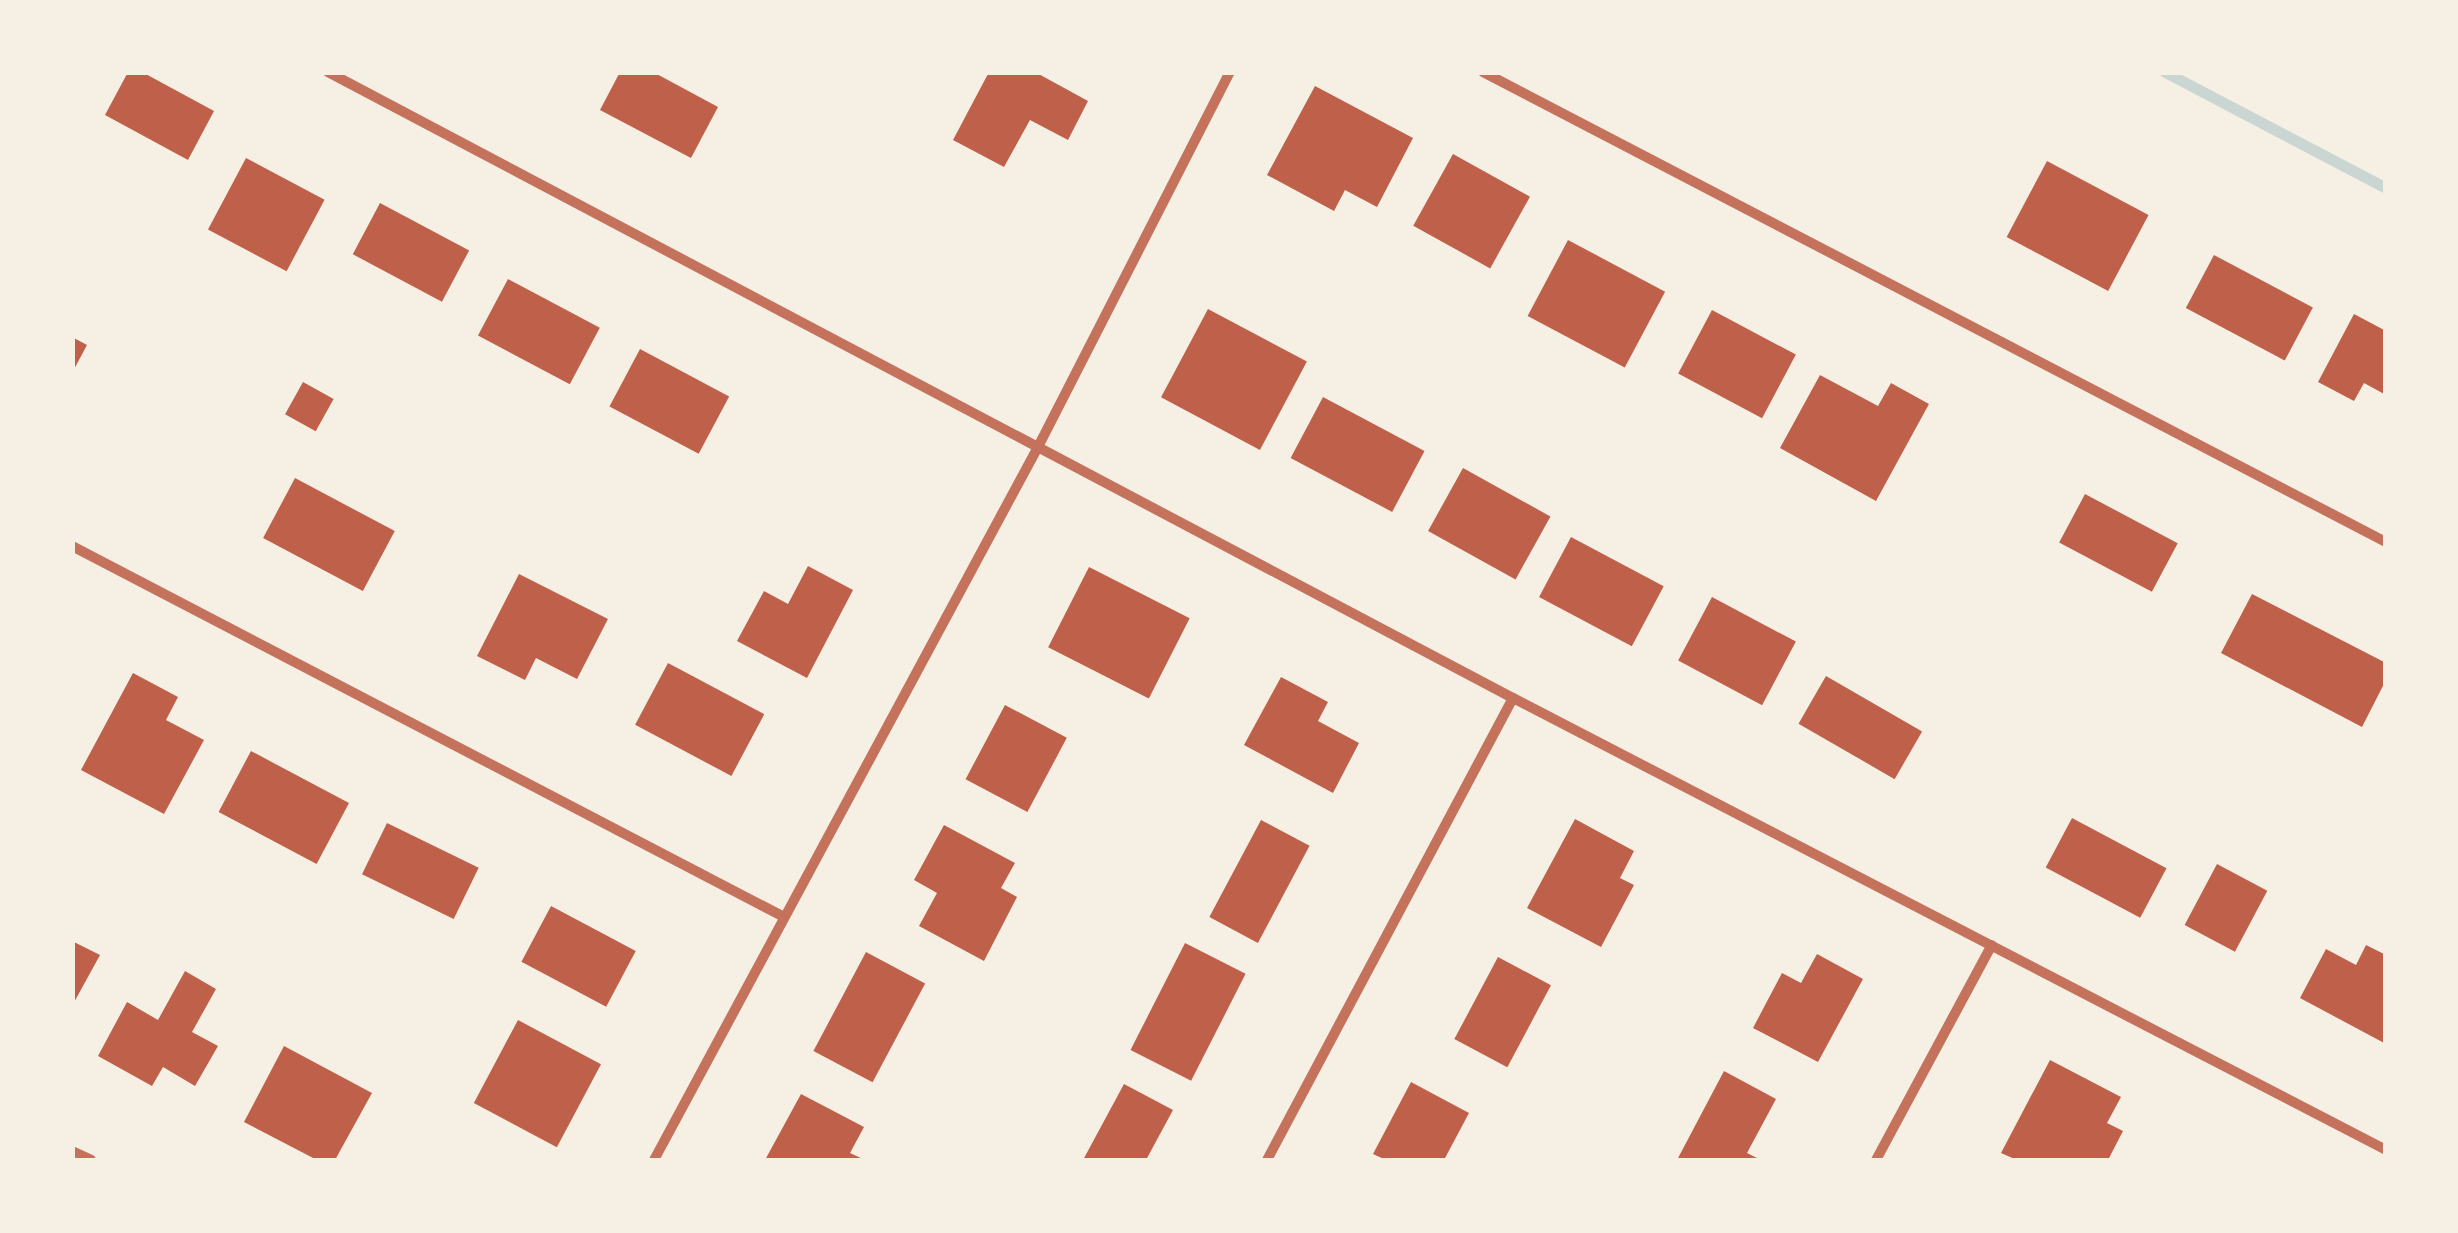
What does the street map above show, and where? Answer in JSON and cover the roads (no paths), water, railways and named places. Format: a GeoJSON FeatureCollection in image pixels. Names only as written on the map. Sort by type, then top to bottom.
{"type":"FeatureCollection","features":[{"type":"Feature","properties":{"kind":"street"},"geometry":{"type":"LineString","coordinates":[[328,72],[1514,698],[2386,1150]]}},
{"type":"Feature","properties":{"kind":"street"},"geometry":{"type":"LineString","coordinates":[[654,1160],[1040,445],[1230,72]]}},
{"type":"Feature","properties":{"kind":"street"},"geometry":{"type":"LineString","coordinates":[[1483,72],[2386,542]]}},
{"type":"Feature","properties":{"kind":"street"},"geometry":{"type":"LineString","coordinates":[[72,546],[784,917]]}},
{"type":"Feature","properties":{"kind":"street"},"geometry":{"type":"LineString","coordinates":[[1267,1160],[1514,698]]}},
{"type":"Feature","properties":{"kind":"street"},"geometry":{"type":"LineString","coordinates":[[1876,1160],[1992,944]]}},
{"type":"Feature","properties":{"kind":"street"},"geometry":{"type":"LineString","coordinates":[[72,1151],[91,1160]]}},
{"type":"Feature","properties":{"kind":"waterway"},"geometry":{"type":"LineString","coordinates":[[2165,72],[2386,188]]}}]}
